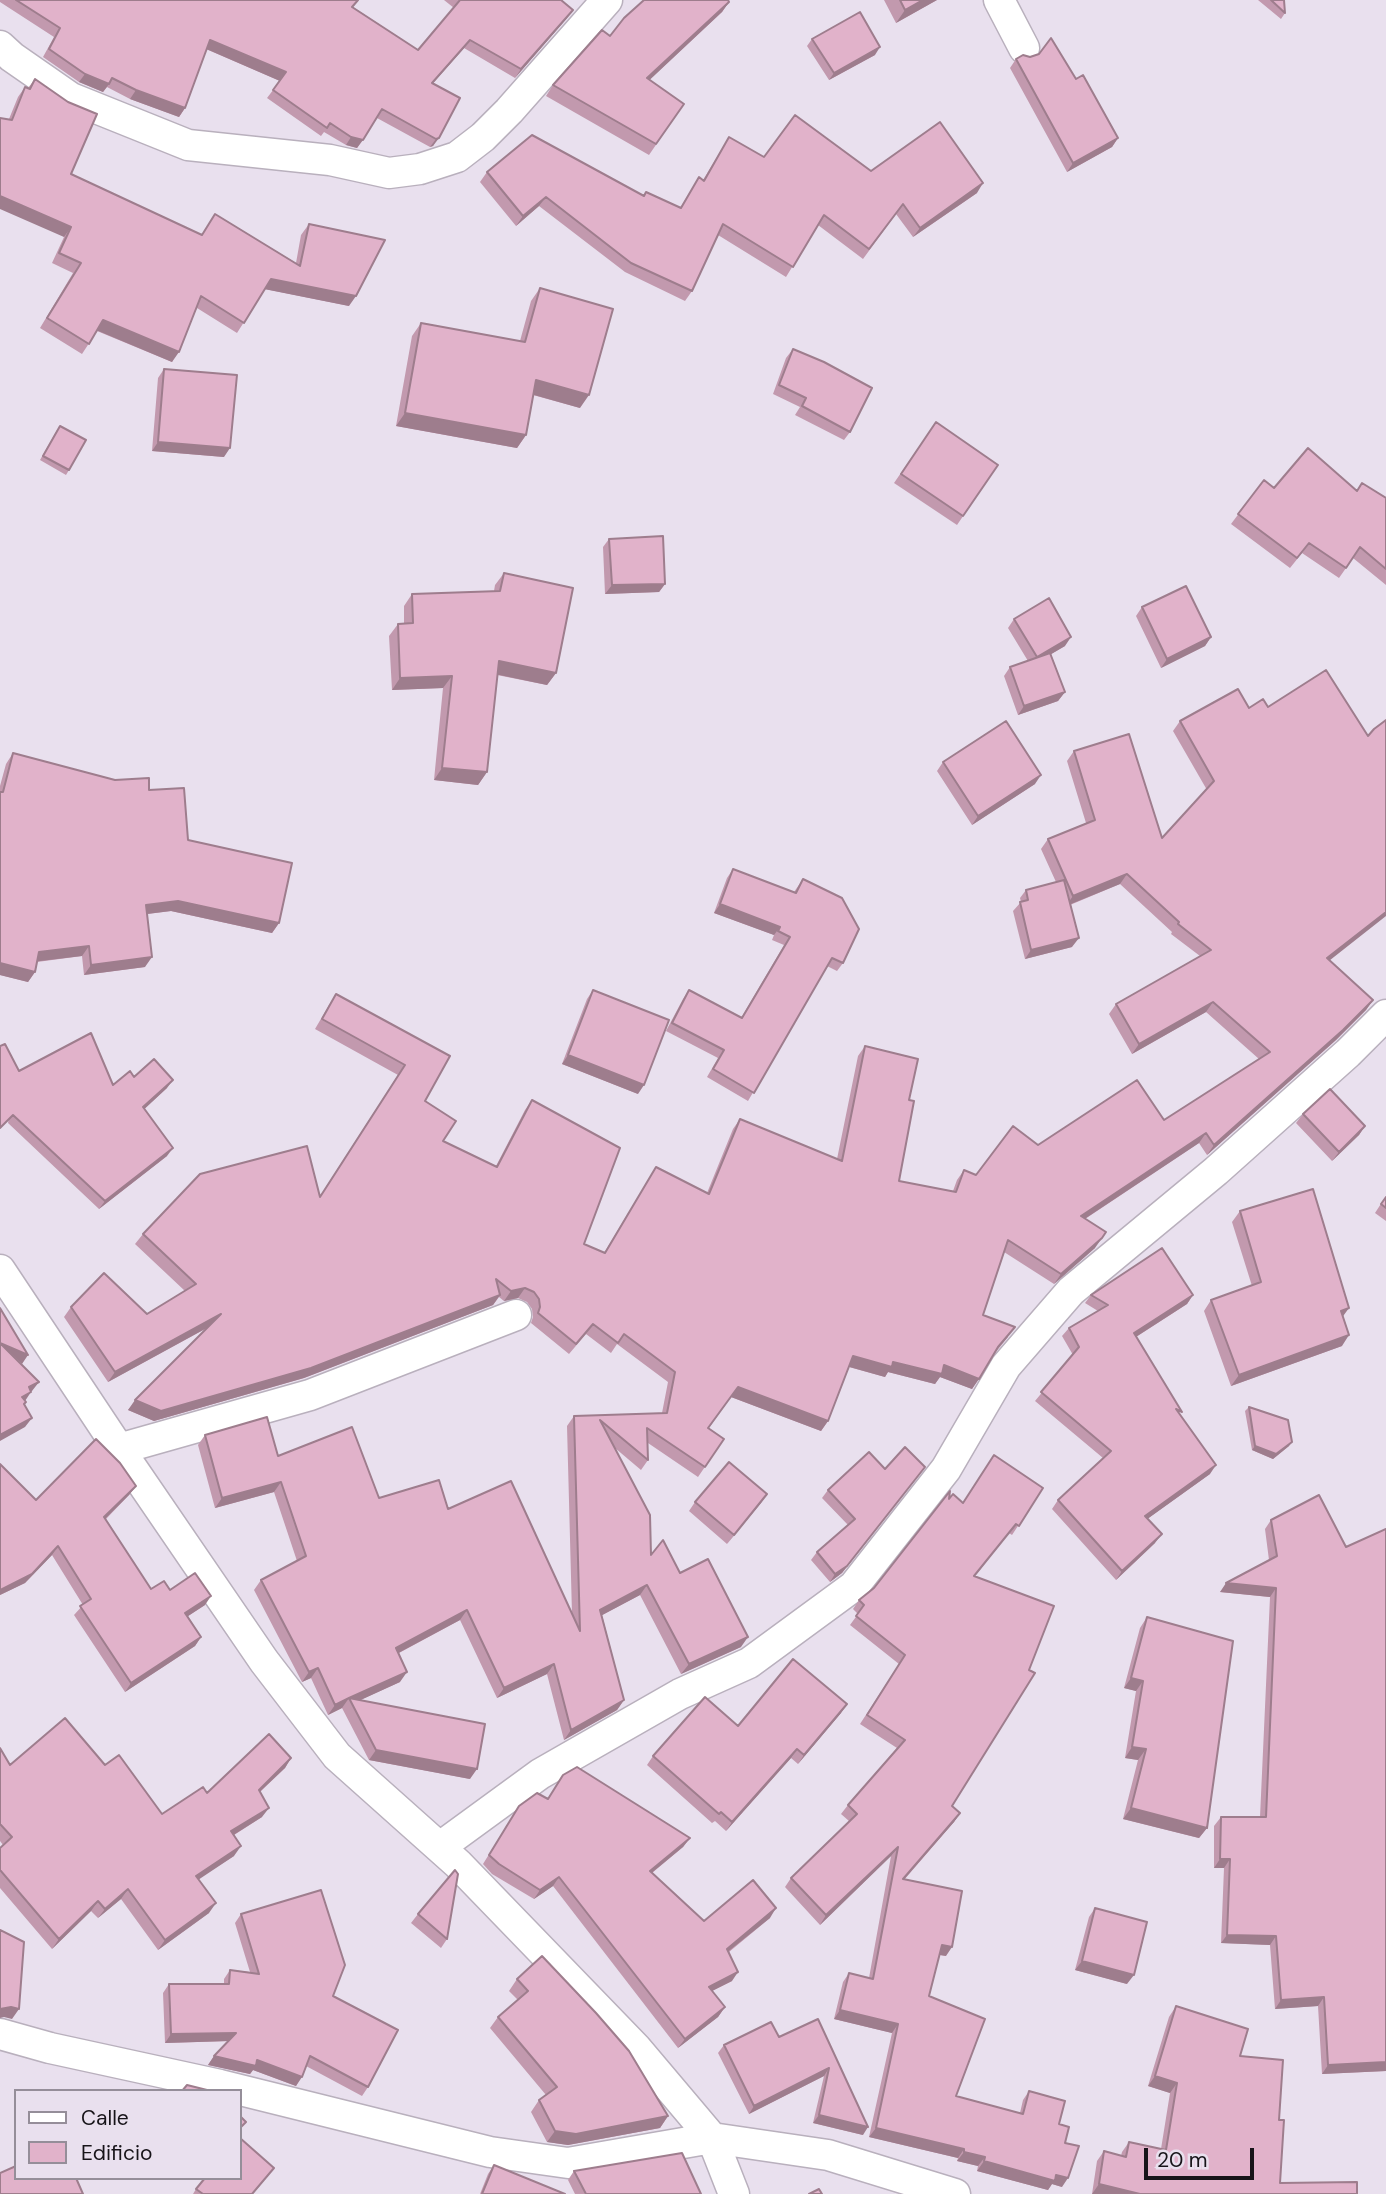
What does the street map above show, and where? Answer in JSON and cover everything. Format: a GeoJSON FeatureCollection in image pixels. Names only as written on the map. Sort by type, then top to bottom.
{"type":"FeatureCollection","features":[{"type":"Feature","properties":{"kind":"street"},"geometry":{"type":"LineString","coordinates":[[0,46],[71,98],[188,145],[330,160],[389,173],[420,169],[457,157],[483,137],[607,0]]}},
{"type":"Feature","properties":{"kind":"street"},"geometry":{"type":"LineString","coordinates":[[999,0],[1024,48]]}},
{"type":"Feature","properties":{"kind":"street"},"geometry":{"type":"LineString","coordinates":[[440,1847],[540,1774],[680,1694],[749,1663],[854,1587],[946,1469],[1006,1366],[1071,1291],[1216,1171],[1348,1053],[1386,1015]]}},
{"type":"Feature","properties":{"kind":"street"},"geometry":{"type":"LineString","coordinates":[[0,1270],[264,1661],[337,1756],[440,1847],[636,2048],[712,2138],[734,2194]]}},
{"type":"Feature","properties":{"kind":"street"},"geometry":{"type":"LineString","coordinates":[[119,1449],[310,1395],[516,1315]]}},
{"type":"Feature","properties":{"kind":"street"},"geometry":{"type":"LineString","coordinates":[[0,2034],[50,2048],[236,2089]]}},
{"type":"Feature","properties":{"kind":"street"},"geometry":{"type":"LineString","coordinates":[[242,2090],[490,2152],[568,2163],[712,2138],[828,2155],[955,2194]]}},
{"type":"Feature","properties":{"kind":"building"},"geometry":{"type":"Polygon","coordinates":[[[16,0],[358,0],[352,7],[418,50],[460,0],[561,0],[573,10],[521,69],[470,40],[432,83],[460,98],[439,138],[436,139],[382,109],[363,140],[351,137],[330,123],[327,128],[273,90],[286,72],[210,40],[185,108],[112,78],[109,84],[85,74],[49,49],[60,28],[16,0]]]}},
{"type":"Feature","properties":{"kind":"building"},"geometry":{"type":"Polygon","coordinates":[[[644,0],[729,2],[647,78],[684,104],[656,144],[553,85],[602,30],[610,36],[624,18],[644,0]]]}},
{"type":"Feature","properties":{"kind":"building"},"geometry":{"type":"Polygon","coordinates":[[[900,0],[923,0],[905,10],[900,0]]]}},
{"type":"Feature","properties":{"kind":"building"},"geometry":{"type":"Polygon","coordinates":[[[1271,0],[1284,0],[1285,13],[1271,0]]]}},
{"type":"Feature","properties":{"kind":"building"},"geometry":{"type":"Polygon","coordinates":[[[860,12],[880,47],[834,73],[812,39],[860,12]]]}},
{"type":"Feature","properties":{"kind":"building"},"geometry":{"type":"Polygon","coordinates":[[[1051,38],[1076,79],[1083,75],[1118,138],[1073,163],[1016,59],[1023,55],[1030,57],[1039,54],[1051,38]]]}},
{"type":"Feature","properties":{"kind":"building"},"geometry":{"type":"Polygon","coordinates":[[[35,79],[68,102],[97,114],[71,174],[202,235],[215,214],[300,266],[309,224],[385,240],[356,296],[271,279],[244,323],[201,296],[179,352],[103,320],[89,344],[47,318],[81,263],[59,253],[71,227],[0,196],[0,118],[12,120],[25,87],[30,89],[35,79]]]}},
{"type":"Feature","properties":{"kind":"building"},"geometry":{"type":"Polygon","coordinates":[[[795,115],[871,171],[940,122],[983,183],[920,228],[903,204],[869,249],[824,215],[793,267],[723,224],[692,291],[631,263],[546,197],[523,216],[487,172],[532,135],[644,196],[646,192],[681,208],[699,177],[704,181],[729,137],[764,157],[795,115]]]}},
{"type":"Feature","properties":{"kind":"building"},"geometry":{"type":"Polygon","coordinates":[[[540,288],[613,309],[589,395],[536,380],[526,435],[405,413],[421,323],[525,342],[540,288]]]}},
{"type":"Feature","properties":{"kind":"building"},"geometry":{"type":"Polygon","coordinates":[[[793,349],[872,388],[850,432],[802,406],[806,398],[779,385],[793,349]]]}},
{"type":"Feature","properties":{"kind":"building"},"geometry":{"type":"Polygon","coordinates":[[[164,369],[237,375],[230,448],[158,442],[164,369]]]}},
{"type":"Feature","properties":{"kind":"building"},"geometry":{"type":"Polygon","coordinates":[[[936,422],[998,465],[963,516],[901,474],[936,422]]]}},
{"type":"Feature","properties":{"kind":"building"},"geometry":{"type":"Polygon","coordinates":[[[60,426],[86,440],[69,470],[43,456],[60,426]]]}},
{"type":"Feature","properties":{"kind":"building"},"geometry":{"type":"Polygon","coordinates":[[[1308,448],[1357,491],[1362,483],[1386,498],[1386,569],[1360,547],[1346,568],[1309,543],[1297,558],[1238,514],[1264,480],[1274,488],[1308,448]]]}},
{"type":"Feature","properties":{"kind":"building"},"geometry":{"type":"Polygon","coordinates":[[[663,536],[665,584],[612,585],[609,539],[663,536]]]}},
{"type":"Feature","properties":{"kind":"building"},"geometry":{"type":"Polygon","coordinates":[[[504,573],[573,588],[556,673],[499,661],[487,772],[442,768],[452,676],[400,678],[398,624],[413,623],[412,594],[500,591],[504,573]]]}},
{"type":"Feature","properties":{"kind":"building"},"geometry":{"type":"Polygon","coordinates":[[[1186,586],[1211,637],[1167,659],[1142,607],[1186,586]]]}},
{"type":"Feature","properties":{"kind":"building"},"geometry":{"type":"Polygon","coordinates":[[[1049,598],[1071,637],[1037,657],[1014,619],[1049,598]]]}},
{"type":"Feature","properties":{"kind":"building"},"geometry":{"type":"Polygon","coordinates":[[[1050,653],[1065,692],[1024,706],[1010,667],[1050,653]]]}},
{"type":"Feature","properties":{"kind":"building"},"geometry":{"type":"Polygon","coordinates":[[[1326,670],[1368,736],[1386,720],[1386,912],[1327,958],[1373,1000],[1214,1145],[1206,1133],[1081,1216],[1106,1232],[1061,1274],[1008,1240],[983,1315],[1015,1327],[998,1347],[979,1379],[944,1365],[942,1374],[893,1362],[892,1367],[853,1356],[828,1421],[738,1387],[708,1428],[724,1439],[705,1467],[647,1428],[648,1460],[600,1420],[650,1515],[651,1555],[663,1540],[680,1573],[708,1559],[748,1637],[689,1664],[647,1585],[600,1610],[624,1700],[571,1730],[554,1664],[504,1688],[467,1610],[396,1648],[407,1672],[335,1705],[318,1668],[309,1672],[261,1580],[306,1556],[281,1482],[222,1498],[205,1435],[267,1417],[278,1456],[352,1427],[379,1498],[439,1480],[448,1509],[511,1481],[580,1631],[574,1416],[667,1413],[675,1372],[624,1334],[618,1343],[593,1324],[576,1344],[538,1313],[539,1299],[534,1292],[525,1288],[511,1291],[496,1279],[500,1295],[311,1368],[161,1411],[135,1400],[221,1314],[115,1372],[71,1307],[104,1273],[147,1314],[196,1284],[143,1234],[200,1174],[307,1146],[320,1197],[405,1065],[322,1019],[336,994],[450,1056],[425,1101],[456,1121],[443,1141],[497,1167],[532,1100],[620,1148],[584,1244],[605,1253],[656,1167],[709,1194],[740,1119],[842,1161],[865,1046],[918,1059],[909,1100],[914,1101],[899,1181],[956,1192],[964,1170],[976,1175],[1013,1126],[1038,1145],[1137,1080],[1164,1120],[1270,1052],[1213,1002],[1139,1044],[1116,1004],[1211,950],[1178,924],[1179,922],[1127,874],[1073,896],[1048,839],[1095,820],[1074,751],[1129,734],[1162,838],[1214,781],[1180,721],[1238,689],[1249,708],[1263,699],[1268,707],[1326,670]]]}},
{"type":"Feature","properties":{"kind":"building"},"geometry":{"type":"Polygon","coordinates":[[[1006,721],[1041,775],[978,816],[943,762],[1006,721]]]}},
{"type":"Feature","properties":{"kind":"building"},"geometry":{"type":"Polygon","coordinates":[[[13,753],[115,780],[149,778],[149,790],[184,788],[188,840],[292,863],[279,923],[178,901],[146,905],[152,957],[91,965],[89,946],[39,952],[35,972],[0,963],[0,792],[3,792],[13,753]]]}},
{"type":"Feature","properties":{"kind":"building"},"geometry":{"type":"Polygon","coordinates":[[[733,869],[796,893],[803,879],[842,898],[859,929],[843,963],[832,958],[754,1093],[713,1069],[724,1050],[672,1023],[689,990],[742,1018],[790,937],[778,931],[780,927],[720,904],[733,869]]]}},
{"type":"Feature","properties":{"kind":"building"},"geometry":{"type":"Polygon","coordinates":[[[1064,880],[1079,938],[1031,950],[1020,902],[1028,900],[1026,890],[1064,880]]]}},
{"type":"Feature","properties":{"kind":"building"},"geometry":{"type":"Polygon","coordinates":[[[593,990],[669,1020],[644,1085],[568,1055],[593,990]]]}},
{"type":"Feature","properties":{"kind":"building"},"geometry":{"type":"Polygon","coordinates":[[[91,1033],[113,1085],[130,1071],[134,1077],[154,1059],[173,1080],[143,1107],[173,1148],[105,1201],[13,1115],[0,1128],[0,1046],[5,1044],[19,1071],[91,1033]]]}},
{"type":"Feature","properties":{"kind":"building"},"geometry":{"type":"Polygon","coordinates":[[[1330,1089],[1365,1126],[1339,1152],[1303,1114],[1330,1089]]]}},
{"type":"Feature","properties":{"kind":"building"},"geometry":{"type":"Polygon","coordinates":[[[1313,1189],[1349,1308],[1341,1311],[1349,1335],[1239,1375],[1211,1300],[1261,1282],[1240,1211],[1313,1189]]]}},
{"type":"Feature","properties":{"kind":"building"},"geometry":{"type":"Polygon","coordinates":[[[1162,1248],[1193,1295],[1134,1333],[1182,1412],[1176,1409],[1216,1465],[1145,1516],[1162,1534],[1122,1571],[1058,1500],[1111,1451],[1041,1392],[1079,1347],[1069,1328],[1108,1305],[1091,1295],[1162,1248]]]}},
{"type":"Feature","properties":{"kind":"building"},"geometry":{"type":"Polygon","coordinates":[[[0,1308],[28,1355],[0,1343],[0,1308]]]}},
{"type":"Feature","properties":{"kind":"building"},"geometry":{"type":"Polygon","coordinates":[[[0,1343],[39,1382],[29,1387],[31,1392],[22,1397],[32,1418],[0,1435],[0,1343]]]}},
{"type":"Feature","properties":{"kind":"building"},"geometry":{"type":"Polygon","coordinates":[[[1249,1407],[1288,1420],[1292,1442],[1276,1454],[1255,1446],[1249,1407]]]}},
{"type":"Feature","properties":{"kind":"building"},"geometry":{"type":"Polygon","coordinates":[[[96,1439],[120,1463],[136,1486],[104,1517],[151,1589],[164,1581],[170,1590],[195,1573],[211,1596],[185,1613],[201,1637],[131,1683],[80,1606],[91,1599],[58,1546],[32,1574],[0,1590],[0,1464],[36,1500],[96,1439]]]}},
{"type":"Feature","properties":{"kind":"building"},"geometry":{"type":"Polygon","coordinates":[[[905,1447],[925,1467],[847,1566],[835,1574],[817,1552],[855,1519],[828,1490],[869,1452],[885,1469],[905,1447]]]}},
{"type":"Feature","properties":{"kind":"building"},"geometry":{"type":"Polygon","coordinates":[[[994,1455],[1043,1488],[1019,1526],[1016,1524],[974,1576],[1054,1606],[1029,1670],[1035,1673],[952,1806],[960,1813],[903,1879],[962,1891],[952,1947],[942,1945],[929,1996],[985,2019],[956,2096],[1023,2114],[1029,2091],[1065,2101],[1059,2124],[1069,2127],[1065,2143],[1079,2146],[1068,2178],[1056,2175],[1055,2181],[984,2161],[985,2157],[964,2152],[964,2149],[876,2128],[898,2024],[840,2010],[849,1973],[873,1979],[898,1847],[826,1915],[791,1878],[857,1814],[848,1805],[905,1740],[867,1715],[905,1655],[856,1616],[864,1605],[859,1600],[874,1588],[950,1491],[949,1499],[953,1494],[963,1503],[994,1455]]]}},
{"type":"Feature","properties":{"kind":"building"},"geometry":{"type":"Polygon","coordinates":[[[729,1462],[767,1494],[734,1535],[695,1502],[729,1462]]]}},
{"type":"Feature","properties":{"kind":"building"},"geometry":{"type":"Polygon","coordinates":[[[1319,1495],[1346,1547],[1386,1529],[1386,2062],[1328,2065],[1324,1997],[1281,2000],[1276,1936],[1227,1935],[1230,1859],[1220,1859],[1221,1817],[1266,1817],[1276,1588],[1226,1583],[1277,1556],[1271,1520],[1319,1495]]]}},
{"type":"Feature","properties":{"kind":"building"},"geometry":{"type":"Polygon","coordinates":[[[1147,1617],[1233,1641],[1207,1828],[1131,1808],[1146,1749],[1132,1747],[1143,1681],[1131,1678],[1147,1617]]]}},
{"type":"Feature","properties":{"kind":"building"},"geometry":{"type":"Polygon","coordinates":[[[793,1659],[847,1704],[804,1755],[797,1749],[732,1822],[721,1812],[719,1814],[653,1756],[705,1697],[738,1726],[793,1659]]]}},
{"type":"Feature","properties":{"kind":"building"},"geometry":{"type":"Polygon","coordinates":[[[349,1698],[485,1724],[477,1769],[376,1750],[349,1698]]]}},
{"type":"Feature","properties":{"kind":"building"},"geometry":{"type":"Polygon","coordinates":[[[65,1718],[105,1765],[119,1755],[162,1814],[203,1787],[207,1793],[269,1734],[291,1758],[259,1790],[269,1808],[231,1831],[241,1846],[196,1876],[216,1903],[165,1940],[128,1889],[105,1909],[98,1901],[59,1939],[0,1870],[0,1848],[12,1837],[0,1824],[0,1748],[10,1765],[65,1718]]]}},
{"type":"Feature","properties":{"kind":"building"},"geometry":{"type":"Polygon","coordinates":[[[577,1767],[690,1838],[650,1871],[704,1921],[753,1880],[776,1908],[727,1949],[738,1972],[709,1987],[725,2007],[685,2039],[559,1877],[540,1890],[489,1855],[519,1806],[537,1793],[548,1799],[563,1775],[577,1767]]]}},
{"type":"Feature","properties":{"kind":"building"},"geometry":{"type":"Polygon","coordinates":[[[455,1870],[458,1874],[447,1939],[418,1914],[455,1870]]]}},
{"type":"Feature","properties":{"kind":"building"},"geometry":{"type":"Polygon","coordinates":[[[321,1890],[345,1965],[333,1996],[398,2030],[368,2087],[310,2056],[302,2077],[257,2060],[256,2066],[214,2056],[236,2033],[171,2034],[169,1984],[229,1984],[230,1970],[259,1974],[241,1914],[321,1890]]]}},
{"type":"Feature","properties":{"kind":"building"},"geometry":{"type":"Polygon","coordinates":[[[1095,1908],[1147,1922],[1134,1975],[1082,1961],[1095,1908]]]}},
{"type":"Feature","properties":{"kind":"building"},"geometry":{"type":"Polygon","coordinates":[[[0,1930],[24,1942],[19,2009],[0,2009],[0,1930]]]}},
{"type":"Feature","properties":{"kind":"building"},"geometry":{"type":"Polygon","coordinates":[[[542,1956],[629,2051],[668,2116],[576,2134],[555,2131],[539,2100],[557,2087],[498,2017],[528,1991],[517,1979],[542,1956]]]}},
{"type":"Feature","properties":{"kind":"building"},"geometry":{"type":"Polygon","coordinates":[[[1176,2006],[1248,2029],[1240,2056],[1283,2060],[1279,2120],[1284,2120],[1280,2183],[1357,2182],[1357,2194],[1140,2194],[1099,2184],[1104,2151],[1126,2157],[1129,2142],[1166,2150],[1177,2083],[1155,2076],[1176,2006]]]}},
{"type":"Feature","properties":{"kind":"building"},"geometry":{"type":"Polygon","coordinates":[[[818,2019],[868,2127],[819,2115],[829,2068],[754,2106],[724,2045],[771,2022],[779,2037],[818,2019]]]}},
{"type":"Feature","properties":{"kind":"building"},"geometry":{"type":"Polygon","coordinates":[[[187,2085],[203,2089],[184,2089],[187,2085]]]}},
{"type":"Feature","properties":{"kind":"building"},"geometry":{"type":"Polygon","coordinates":[[[242,2140],[274,2168],[252,2194],[203,2194],[196,2189],[203,2180],[242,2180],[242,2140]]]}},
{"type":"Feature","properties":{"kind":"building"},"geometry":{"type":"Polygon","coordinates":[[[682,2153],[701,2194],[586,2194],[574,2171],[682,2153]]]}},
{"type":"Feature","properties":{"kind":"building"},"geometry":{"type":"Polygon","coordinates":[[[494,2165],[565,2194],[482,2194],[494,2165]]]}},
{"type":"Feature","properties":{"kind":"building"},"geometry":{"type":"Polygon","coordinates":[[[14,2167],[14,2180],[77,2180],[83,2194],[0,2194],[0,2173],[14,2167]]]}},
{"type":"Feature","properties":{"kind":"building"},"geometry":{"type":"Polygon","coordinates":[[[819,2189],[822,2194],[809,2194],[819,2189]]]}}]}
